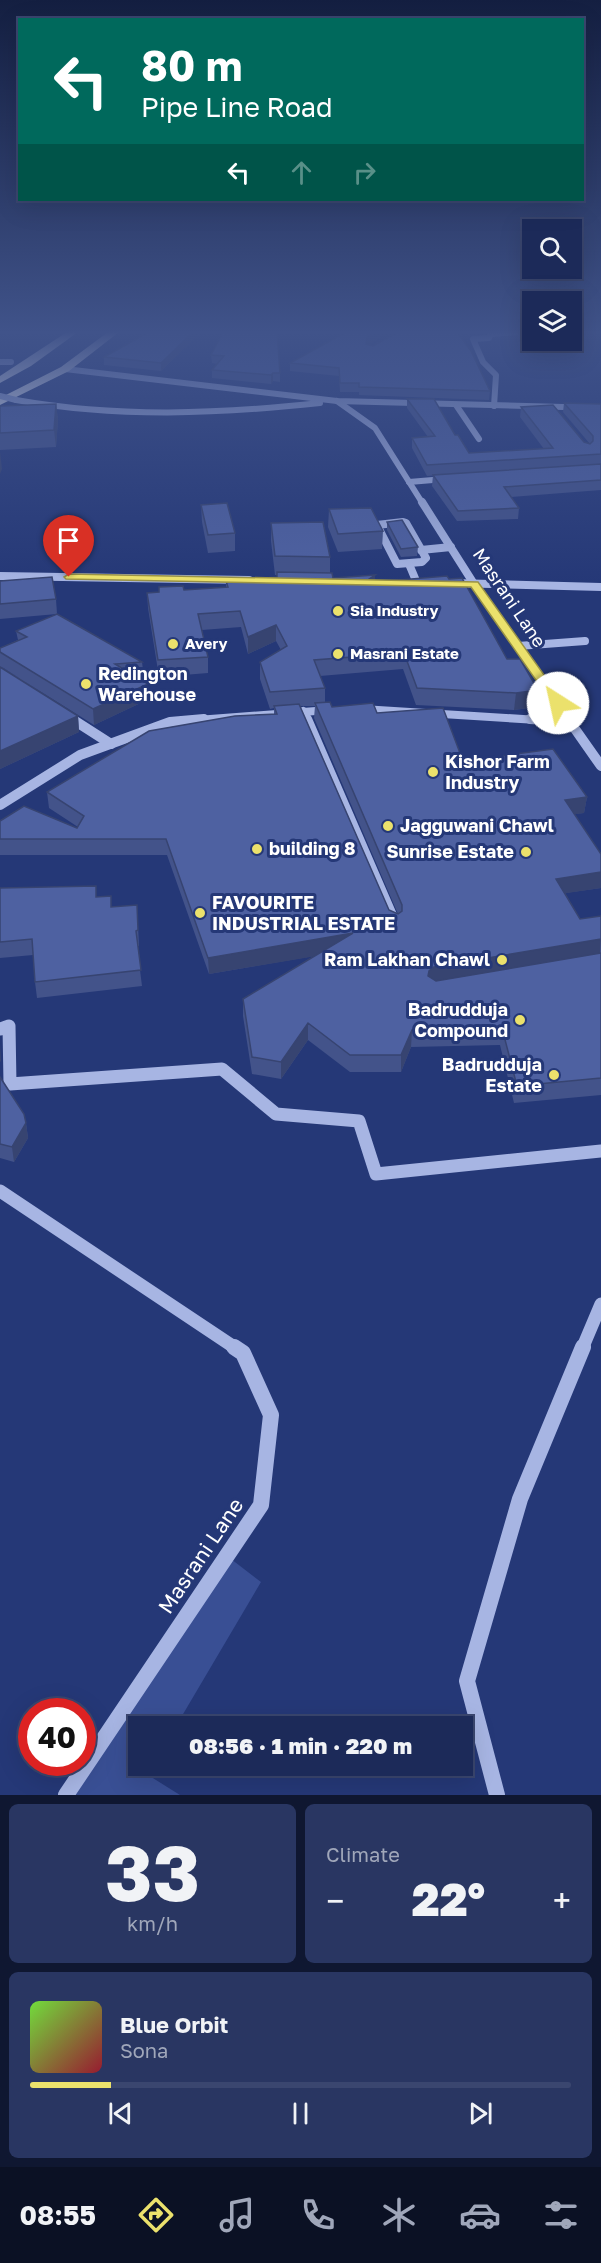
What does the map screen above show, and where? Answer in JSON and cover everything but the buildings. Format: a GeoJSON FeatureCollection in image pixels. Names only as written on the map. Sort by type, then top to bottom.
{"type":"FeatureCollection","features":[{"type":"Feature","properties":{"kind":"street","name":"Masrani Lane"},"geometry":{"type":"LineString","coordinates":[[358,416],[375,428],[474,584],[601,766]]}},
{"type":"Feature","properties":{"kind":"street"},"geometry":{"type":"LineString","coordinates":[[463,416],[479,439]]}},
{"type":"Feature","properties":{"kind":"street"},"geometry":{"type":"LineString","coordinates":[[409,482],[454,479]]}},
{"type":"Feature","properties":{"kind":"street"},"geometry":{"type":"LineString","coordinates":[[406,523],[421,550],[425,560],[397,564],[377,525],[406,523]]}},
{"type":"Feature","properties":{"kind":"street"},"geometry":{"type":"LineString","coordinates":[[421,550],[451,547]]}},
{"type":"Feature","properties":{"kind":"street"},"geometry":{"type":"LineString","coordinates":[[409,564],[417,583]]}},
{"type":"Feature","properties":{"kind":"street"},"geometry":{"type":"LineString","coordinates":[[0,576],[262,580]]}},
{"type":"Feature","properties":{"kind":"street"},"geometry":{"type":"LineString","coordinates":[[405,583],[428,583]]}},
{"type":"Feature","properties":{"kind":"street"},"geometry":{"type":"LineString","coordinates":[[440,583],[601,587]]}},
{"type":"Feature","properties":{"kind":"street"},"geometry":{"type":"LineString","coordinates":[[518,646],[585,640]]}},
{"type":"Feature","properties":{"kind":"street"},"geometry":{"type":"LineString","coordinates":[[349,709],[371,708],[572,722]]}},
{"type":"Feature","properties":{"kind":"street"},"geometry":{"type":"LineString","coordinates":[[0,805],[80,755],[170,722],[337,710]]}},
{"type":"Feature","properties":{"kind":"street"},"geometry":{"type":"LineString","coordinates":[[303,711],[395,924]]}},
{"type":"Feature","properties":{"kind":"street"},"geometry":{"type":"LineString","coordinates":[[63,714],[111,744]]}},
{"type":"Feature","properties":{"kind":"street"},"geometry":{"type":"LineString","coordinates":[[0,1029],[9,1026],[10,1084],[222,1069],[276,1114],[359,1121],[376,1174],[601,1151]]}},
{"type":"Feature","properties":{"kind":"street","name":"Masrani Lane"},"geometry":{"type":"LineString","coordinates":[[0,1191],[243,1353],[271,1415],[261,1505],[66,1795]]}},
{"type":"Feature","properties":{"kind":"street"},"geometry":{"type":"LineString","coordinates":[[496,1795],[467,1681],[520,1499],[601,1305]]}},
{"type":"Feature","properties":{"kind":"shaded area"},"geometry":{"type":"Polygon","coordinates":[[[231,1559],[261,1582],[182,1716],[128,1716],[128,1776],[150,1776],[180,1795],[67,1795],[80,1776],[96,1776],[96,1753],[231,1559]]]}},
{"type":"Feature","properties":{"kind":"place","name":"Sia Industry"},"geometry":{"type":"Point","coordinates":[338,611]}},
{"type":"Feature","properties":{"kind":"place","name":"Avery"},"geometry":{"type":"Point","coordinates":[173,644]}},
{"type":"Feature","properties":{"kind":"place","name":"Masrani Estate"},"geometry":{"type":"Point","coordinates":[338,654]}},
{"type":"Feature","properties":{"kind":"place","name":"Redington Warehouse"},"geometry":{"type":"Point","coordinates":[86,684]}},
{"type":"Feature","properties":{"kind":"place","name":"Kishor Farm Industry"},"geometry":{"type":"Point","coordinates":[433,772]}},
{"type":"Feature","properties":{"kind":"place","name":"Jagguwani Chawl"},"geometry":{"type":"Point","coordinates":[388,826]}},
{"type":"Feature","properties":{"kind":"place","name":"building 8"},"geometry":{"type":"Point","coordinates":[257,849]}},
{"type":"Feature","properties":{"kind":"place","name":"Sunrise Estate"},"geometry":{"type":"Point","coordinates":[526,852]}},
{"type":"Feature","properties":{"kind":"place","name":"FAVOURITE INDUSTRIAL ESTATE"},"geometry":{"type":"Point","coordinates":[200,913]}},
{"type":"Feature","properties":{"kind":"place","name":"Ram Lakhan Chawl"},"geometry":{"type":"Point","coordinates":[502,960]}},
{"type":"Feature","properties":{"kind":"place","name":"Badrudduja Compound"},"geometry":{"type":"Point","coordinates":[520,1020]}},
{"type":"Feature","properties":{"kind":"place","name":"Badrudduja Estate"},"geometry":{"type":"Point","coordinates":[554,1075]}},
{"type":"Feature","properties":{"kind":"route"},"geometry":{"type":"LineString","coordinates":[[69,577],[474,584],[558,703]]}}]}
